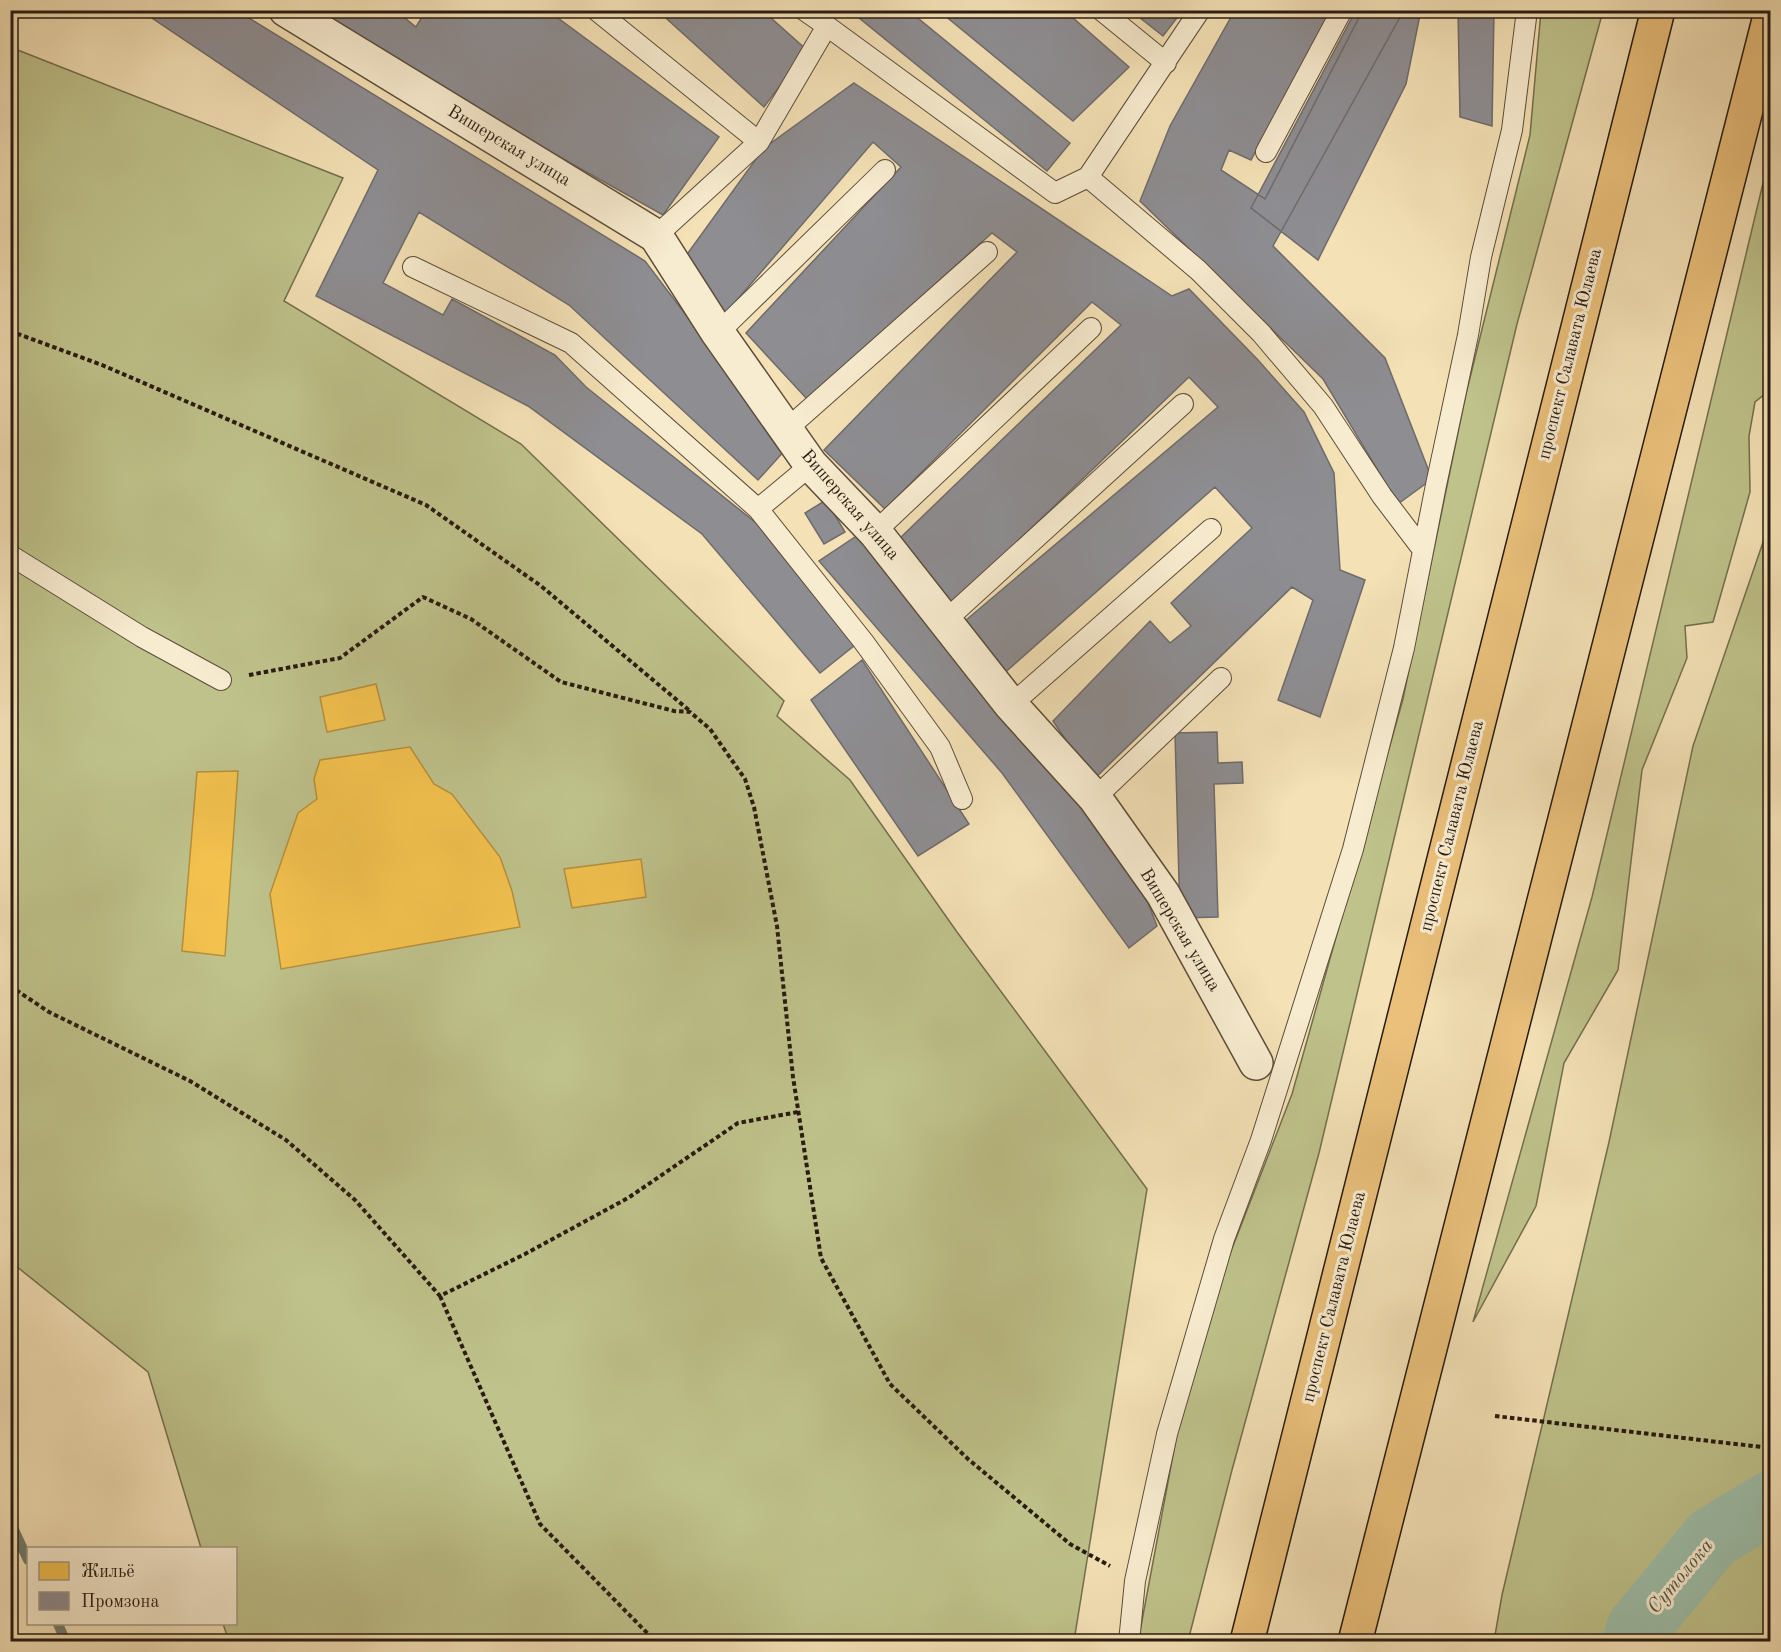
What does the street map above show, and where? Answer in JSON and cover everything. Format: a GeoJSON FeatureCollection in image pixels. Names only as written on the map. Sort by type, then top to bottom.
{"type":"FeatureCollection","features":[{"type":"Feature","properties":{"kind":"main road","name":"проспект Салавата Юлаева"},"geometry":{"type":"LineString","coordinates":[[1247,1641],[1658,10]]}},
{"type":"Feature","properties":{"kind":"main road"},"geometry":{"type":"LineString","coordinates":[[1355,1641],[1770,16]]}},
{"type":"Feature","properties":{"kind":"street","name":"Вишерская улица"},"geometry":{"type":"LineString","coordinates":[[286,10],[656,236],[718,333],[811,465],[875,532],[1011,705],[1095,798],[1163,894],[1256,1063]]}},
{"type":"Feature","properties":{"kind":"lane"},"geometry":{"type":"LineString","coordinates":[[596,10],[759,142]]}},
{"type":"Feature","properties":{"kind":"lane"},"geometry":{"type":"LineString","coordinates":[[804,10],[1054,193],[1088,177],[1200,10]]}},
{"type":"Feature","properties":{"kind":"lane"},"geometry":{"type":"LineString","coordinates":[[1101,10],[1166,63]]}},
{"type":"Feature","properties":{"kind":"lane"},"geometry":{"type":"LineString","coordinates":[[1266,152],[1342,10]]}},
{"type":"Feature","properties":{"kind":"lane"},"geometry":{"type":"LineString","coordinates":[[1130,1641],[1135,1581],[1167,1434],[1224,1239],[1264,1130],[1353,849],[1404,648],[1468,335],[1481,257],[1512,130],[1527,10]]}},
{"type":"Feature","properties":{"kind":"lane"},"geometry":{"type":"LineString","coordinates":[[656,236],[759,142],[827,26]]}},
{"type":"Feature","properties":{"kind":"lane"},"geometry":{"type":"LineString","coordinates":[[718,333],[885,170]]}},
{"type":"Feature","properties":{"kind":"lane"},"geometry":{"type":"LineString","coordinates":[[1088,177],[1198,270],[1261,333],[1323,406],[1382,496],[1423,550]]}},
{"type":"Feature","properties":{"kind":"lane"},"geometry":{"type":"LineString","coordinates":[[787,429],[987,252]]}},
{"type":"Feature","properties":{"kind":"lane"},"geometry":{"type":"LineString","coordinates":[[413,267],[571,343],[758,509],[863,641],[940,747],[963,799]]}},
{"type":"Feature","properties":{"kind":"lane"},"geometry":{"type":"LineString","coordinates":[[875,532],[1091,328]]}},
{"type":"Feature","properties":{"kind":"lane"},"geometry":{"type":"LineString","coordinates":[[946,620],[1182,404]]}},
{"type":"Feature","properties":{"kind":"lane"},"geometry":{"type":"LineString","coordinates":[[758,509],[811,465]]}},
{"type":"Feature","properties":{"kind":"lane"},"geometry":{"type":"LineString","coordinates":[[1011,705],[1211,529]]}},
{"type":"Feature","properties":{"kind":"lane"},"geometry":{"type":"LineString","coordinates":[[10,555],[142,637],[222,680]]}},
{"type":"Feature","properties":{"kind":"lane"},"geometry":{"type":"LineString","coordinates":[[1095,798],[1221,678]]}},
{"type":"Feature","properties":{"kind":"path"},"geometry":{"type":"LineString","coordinates":[[10,331],[102,364],[426,505],[541,586],[710,729],[746,779],[754,807],[777,926],[798,1112],[821,1258],[890,1384],[968,1459],[1070,1544],[1112,1567]]}},
{"type":"Feature","properties":{"kind":"path"},"geometry":{"type":"LineString","coordinates":[[222,680],[340,658],[423,597],[471,619],[561,682],[674,711],[690,712]]}},
{"type":"Feature","properties":{"kind":"path"},"geometry":{"type":"LineString","coordinates":[[10,986],[49,1012],[190,1082],[286,1140],[355,1200],[440,1296],[540,1524],[656,1641]]}},
{"type":"Feature","properties":{"kind":"path"},"geometry":{"type":"LineString","coordinates":[[440,1296],[525,1254],[628,1198],[738,1123],[798,1112]]}},
{"type":"Feature","properties":{"kind":"path"},"geometry":{"type":"LineString","coordinates":[[1495,1416],[1770,1448]]}},
{"type":"Feature","properties":{"kind":"green space"},"geometry":{"type":"Polygon","coordinates":[[[1541,11],[1603,11],[1517,324],[1319,1153],[1232,1470],[1188,1641],[1138,1642],[1177,1434],[1228,1259],[1292,1094],[1403,699],[1466,394],[1530,135],[1541,11]]]}},
{"type":"Feature","properties":{"kind":"green space"},"geometry":{"type":"Polygon","coordinates":[[[10,47],[343,178],[284,301],[521,444],[784,701],[777,716],[850,780],[957,932],[1147,1189],[1074,1641],[229,1641],[223,1625],[237,1625],[237,1547],[201,1547],[148,1372],[11,1262],[10,47]]]}},
{"type":"Feature","properties":{"kind":"green space"},"geometry":{"type":"Polygon","coordinates":[[[1770,154],[1770,390],[1755,402],[1749,436],[1750,492],[1713,622],[1685,626],[1687,658],[1642,770],[1618,970],[1564,1063],[1536,1206],[1473,1322],[1592,897],[1770,154]]]}},
{"type":"Feature","properties":{"kind":"green space"},"geometry":{"type":"Polygon","coordinates":[[[1770,522],[1770,1641],[1494,1641],[1502,1595],[1609,1142],[1693,746],[1770,522]]]}},
{"type":"Feature","properties":{"kind":"building: Жильё"},"geometry":{"type":"Polygon","coordinates":[[[376,684],[385,720],[327,732],[320,697],[376,684]]]}},
{"type":"Feature","properties":{"kind":"building: Жильё"},"geometry":{"type":"Polygon","coordinates":[[[410,747],[434,784],[452,794],[500,857],[512,891],[520,927],[281,969],[270,894],[298,813],[317,799],[314,779],[320,760],[410,747]]]}},
{"type":"Feature","properties":{"kind":"building: Жильё"},"geometry":{"type":"Polygon","coordinates":[[[238,771],[225,956],[182,951],[197,772],[238,771]]]}},
{"type":"Feature","properties":{"kind":"building: Жильё"},"geometry":{"type":"Polygon","coordinates":[[[641,859],[646,897],[572,908],[564,869],[641,859]]]}},
{"type":"Feature","properties":{"kind":"building: Промзона"},"geometry":{"type":"Polygon","coordinates":[[[140,10],[236,10],[645,261],[787,448],[758,480],[569,305],[419,212],[383,283],[443,315],[452,299],[555,355],[586,387],[770,534],[855,645],[820,673],[702,534],[528,406],[316,296],[378,170],[140,10]]]}},
{"type":"Feature","properties":{"kind":"building: Промзона"},"geometry":{"type":"Polygon","coordinates":[[[298,10],[395,10],[416,27],[426,10],[547,10],[719,137],[663,215],[298,10]]]}},
{"type":"Feature","properties":{"kind":"building: Промзона"},"geometry":{"type":"Polygon","coordinates":[[[657,10],[762,10],[807,50],[764,107],[657,10]]]}},
{"type":"Feature","properties":{"kind":"building: Промзона"},"geometry":{"type":"Polygon","coordinates":[[[863,10],[908,10],[1070,143],[1047,171],[858,17],[863,10]]]}},
{"type":"Feature","properties":{"kind":"building: Промзона"},"geometry":{"type":"Polygon","coordinates":[[[938,10],[1064,10],[1129,67],[1073,121],[938,10]]]}},
{"type":"Feature","properties":{"kind":"building: Промзона"},"geometry":{"type":"Polygon","coordinates":[[[1130,10],[1183,10],[1163,36],[1130,10]]]}},
{"type":"Feature","properties":{"kind":"building: Промзона"},"geometry":{"type":"Polygon","coordinates":[[[1235,10],[1332,10],[1251,160],[1229,150],[1221,170],[1265,199],[1363,10],[1404,10],[1273,246],[1385,358],[1432,479],[1398,504],[1323,379],[1140,201],[1170,126],[1235,10]]]}},
{"type":"Feature","properties":{"kind":"building: Промзона"},"geometry":{"type":"Polygon","coordinates":[[[1356,10],[1421,10],[1406,84],[1318,260],[1251,208],[1356,10]]]}},
{"type":"Feature","properties":{"kind":"building: Промзона"},"geometry":{"type":"Polygon","coordinates":[[[1458,10],[1494,10],[1492,126],[1460,117],[1458,10]]]}},
{"type":"Feature","properties":{"kind":"building: Промзона"},"geometry":{"type":"Polygon","coordinates":[[[854,83],[1172,296],[1189,289],[1258,360],[1304,412],[1334,473],[1340,570],[1365,580],[1320,717],[1278,700],[1313,600],[1292,587],[1093,780],[1053,721],[1150,621],[1170,643],[1191,626],[1171,603],[1252,528],[1215,487],[1000,677],[959,626],[1218,407],[1189,377],[951,605],[899,539],[1121,325],[1092,302],[885,509],[824,450],[1017,252],[992,233],[807,399],[746,333],[901,167],[873,142],[725,314],[680,264],[764,148],[854,83]]]}},
{"type":"Feature","properties":{"kind":"building: Промзона"},"geometry":{"type":"Polygon","coordinates":[[[826,500],[845,532],[824,544],[805,513],[826,500]]]}},
{"type":"Feature","properties":{"kind":"building: Промзона"},"geometry":{"type":"Polygon","coordinates":[[[858,535],[1133,864],[1157,926],[1129,948],[1002,773],[819,561],[858,535]]]}},
{"type":"Feature","properties":{"kind":"building: Промзона"},"geometry":{"type":"Polygon","coordinates":[[[862,660],[969,824],[918,856],[811,700],[862,660]]]}},
{"type":"Feature","properties":{"kind":"building: Промзона"},"geometry":{"type":"Polygon","coordinates":[[[1217,732],[1218,763],[1242,762],[1243,783],[1214,784],[1218,917],[1180,918],[1175,733],[1217,732]]]}},
{"type":"Feature","properties":{"kind":"waterway","name":"Сутолока"},"geometry":{"type":"LineString","coordinates":[[1634,1642],[1638,1628],[1712,1538],[1770,1503]]}},
{"type":"Feature","properties":{"kind":"waterway"},"geometry":{"type":"LineString","coordinates":[[10,1521],[27,1558]]}},
{"type":"Feature","properties":{"kind":"waterway"},"geometry":{"type":"LineString","coordinates":[[58,1625],[66,1642]]}}]}
